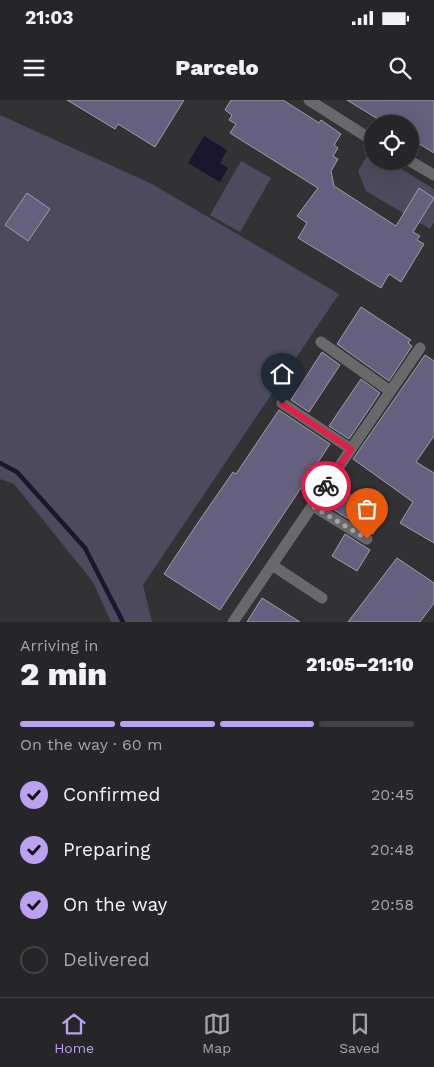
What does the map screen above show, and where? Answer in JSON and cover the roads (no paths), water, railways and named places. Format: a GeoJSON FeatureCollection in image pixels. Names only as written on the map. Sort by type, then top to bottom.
{"type":"FeatureCollection","features":[{"type":"Feature","properties":{"kind":"street"},"geometry":{"type":"LineString","coordinates":[[308,100],[364,135]]}},
{"type":"Feature","properties":{"kind":"street"},"geometry":{"type":"LineString","coordinates":[[419,166],[434,175]]}},
{"type":"Feature","properties":{"kind":"street"},"geometry":{"type":"LineString","coordinates":[[321,342],[390,391]]}},
{"type":"Feature","properties":{"kind":"street"},"geometry":{"type":"LineString","coordinates":[[233,622],[420,348]]}},
{"type":"Feature","properties":{"kind":"street"},"geometry":{"type":"LineString","coordinates":[[282,404],[351,449]]}},
{"type":"Feature","properties":{"kind":"street"},"geometry":{"type":"LineString","coordinates":[[312,506],[367,539]]}},
{"type":"Feature","properties":{"kind":"street"},"geometry":{"type":"LineString","coordinates":[[272,565],[322,598]]}},
{"type":"Feature","properties":{"kind":"waterway"},"geometry":{"type":"LineString","coordinates":[[0,463],[17,472],[85,548],[123,622]]}}]}
